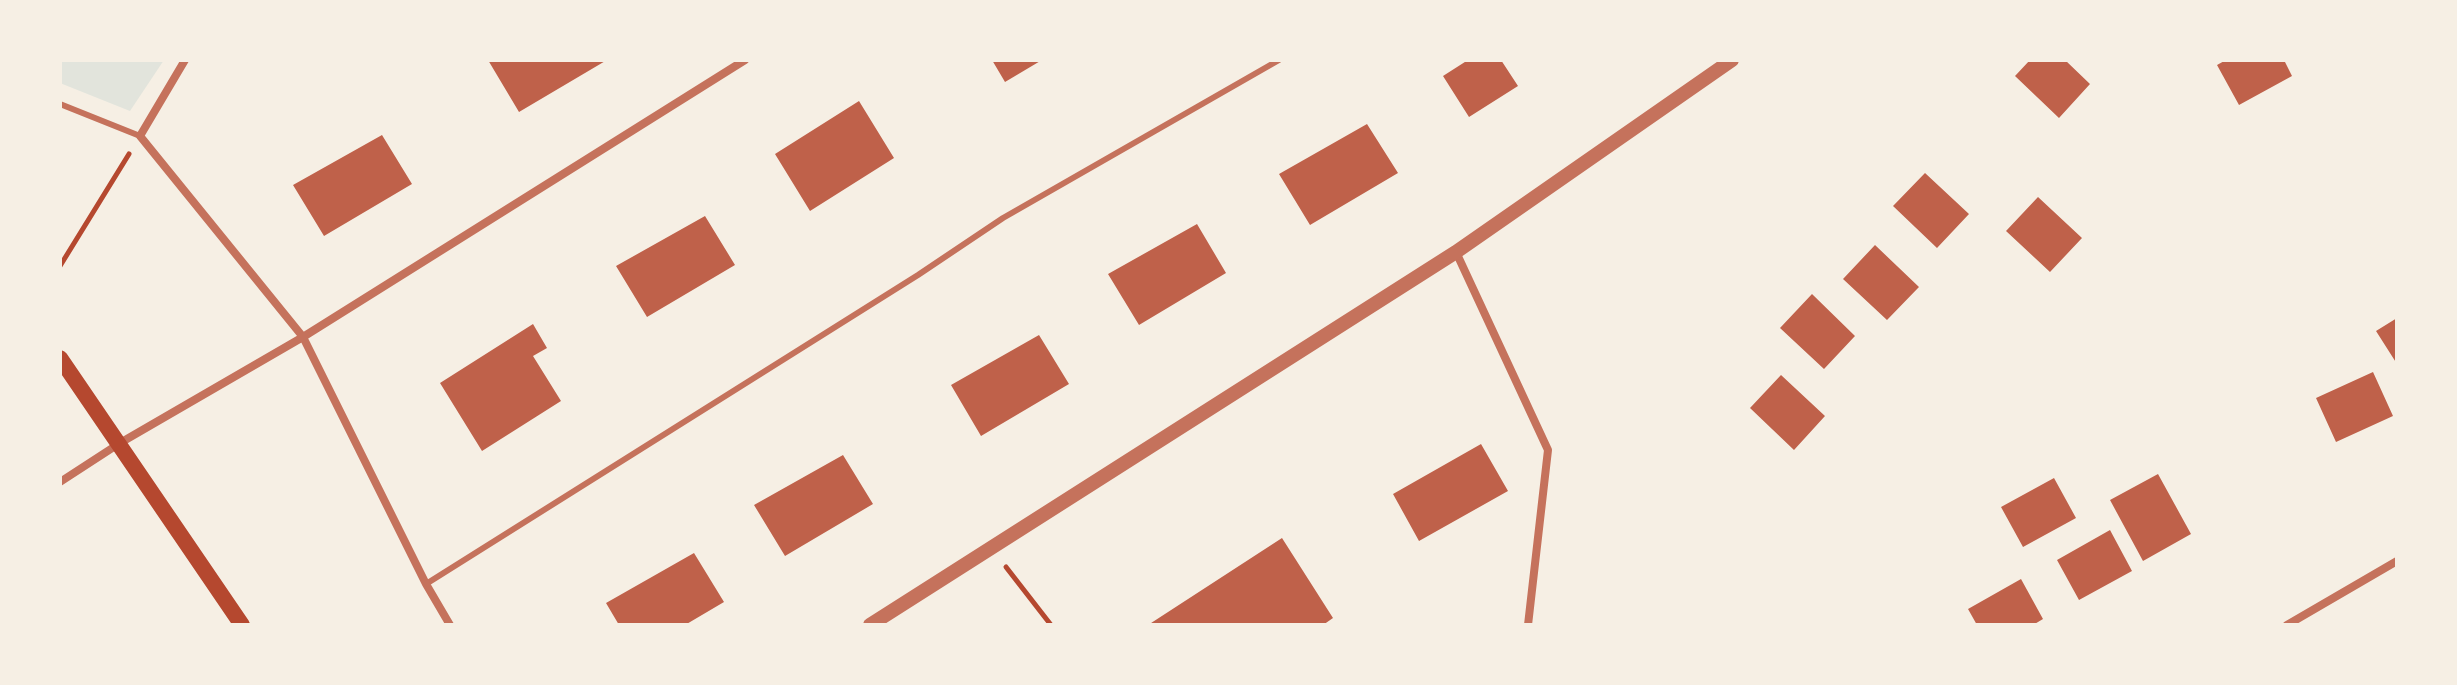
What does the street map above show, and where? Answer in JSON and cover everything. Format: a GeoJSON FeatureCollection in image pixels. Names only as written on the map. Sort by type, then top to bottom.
{"type":"FeatureCollection","features":[{"type":"Feature","properties":{"kind":"main road"},"geometry":{"type":"LineString","coordinates":[[60,358],[242,625]]}},
{"type":"Feature","properties":{"kind":"street"},"geometry":{"type":"LineString","coordinates":[[185,60],[140,136],[303,337],[426,584],[450,625]]}},
{"type":"Feature","properties":{"kind":"street"},"geometry":{"type":"LineString","coordinates":[[60,482],[120,443],[303,337],[745,60]]}},
{"type":"Feature","properties":{"kind":"street"},"geometry":{"type":"LineString","coordinates":[[870,625],[1456,252],[1732,60]]}},
{"type":"Feature","properties":{"kind":"street"},"geometry":{"type":"LineString","coordinates":[[1456,252],[1548,450],[1528,625]]}},
{"type":"Feature","properties":{"kind":"street"},"geometry":{"type":"LineString","coordinates":[[2287,625],[2397,561]]}},
{"type":"Feature","properties":{"kind":"lane"},"geometry":{"type":"LineString","coordinates":[[426,584],[1003,218],[1279,60]]}},
{"type":"Feature","properties":{"kind":"lane"},"geometry":{"type":"LineString","coordinates":[[60,104],[140,136]]}},
{"type":"Feature","properties":{"kind":"path"},"geometry":{"type":"LineString","coordinates":[[61,264],[140,136]]}},
{"type":"Feature","properties":{"kind":"path"},"geometry":{"type":"LineString","coordinates":[[991,548],[1051,625]]}},
{"type":"Feature","properties":{"kind":"shaded area"},"geometry":{"type":"Polygon","coordinates":[[[60,60],[164,60],[130,111],[60,83],[60,60]]]}},
{"type":"Feature","properties":{"kind":"building"},"geometry":{"type":"Polygon","coordinates":[[[488,60],[607,60],[519,112],[488,60]]]}},
{"type":"Feature","properties":{"kind":"building"},"geometry":{"type":"Polygon","coordinates":[[[992,60],[1042,60],[1005,82],[992,60]]]}},
{"type":"Feature","properties":{"kind":"building"},"geometry":{"type":"Polygon","coordinates":[[[1468,60],[1501,60],[1518,86],[1469,117],[1443,76],[1468,60]]]}},
{"type":"Feature","properties":{"kind":"building"},"geometry":{"type":"Polygon","coordinates":[[[2030,60],[2065,60],[2090,84],[2059,118],[2015,76],[2030,60]]]}},
{"type":"Feature","properties":{"kind":"building"},"geometry":{"type":"Polygon","coordinates":[[[2226,60],[2284,60],[2292,76],[2239,105],[2217,65],[2226,60]]]}},
{"type":"Feature","properties":{"kind":"building"},"geometry":{"type":"Polygon","coordinates":[[[859,101],[894,158],[810,211],[775,154],[859,101]]]}},
{"type":"Feature","properties":{"kind":"building"},"geometry":{"type":"Polygon","coordinates":[[[1367,124],[1398,173],[1310,225],[1279,174],[1367,124]]]}},
{"type":"Feature","properties":{"kind":"building"},"geometry":{"type":"Polygon","coordinates":[[[382,135],[412,184],[324,236],[293,185],[382,135]]]}},
{"type":"Feature","properties":{"kind":"building"},"geometry":{"type":"Polygon","coordinates":[[[1925,173],[1969,214],[1937,248],[1893,206],[1925,173]]]}},
{"type":"Feature","properties":{"kind":"building"},"geometry":{"type":"Polygon","coordinates":[[[2038,197],[2082,238],[2050,272],[2006,231],[2038,197]]]}},
{"type":"Feature","properties":{"kind":"building"},"geometry":{"type":"Polygon","coordinates":[[[705,216],[735,265],[647,317],[616,266],[705,216]]]}},
{"type":"Feature","properties":{"kind":"building"},"geometry":{"type":"Polygon","coordinates":[[[1197,224],[1226,273],[1139,325],[1108,274],[1197,224]]]}},
{"type":"Feature","properties":{"kind":"building"},"geometry":{"type":"Polygon","coordinates":[[[1875,245],[1919,287],[1887,320],[1843,279],[1875,245]]]}},
{"type":"Feature","properties":{"kind":"building"},"geometry":{"type":"Polygon","coordinates":[[[1812,294],[1855,336],[1824,369],[1780,328],[1812,294]]]}},
{"type":"Feature","properties":{"kind":"building"},"geometry":{"type":"Polygon","coordinates":[[[2397,318],[2397,364],[2376,331],[2397,318]]]}},
{"type":"Feature","properties":{"kind":"building"},"geometry":{"type":"Polygon","coordinates":[[[533,324],[547,348],[533,356],[561,401],[482,451],[440,383],[533,324]]]}},
{"type":"Feature","properties":{"kind":"building"},"geometry":{"type":"Polygon","coordinates":[[[1039,335],[1069,384],[981,436],[951,385],[1039,335]]]}},
{"type":"Feature","properties":{"kind":"building"},"geometry":{"type":"Polygon","coordinates":[[[2373,372],[2393,416],[2336,442],[2316,398],[2373,372]]]}},
{"type":"Feature","properties":{"kind":"building"},"geometry":{"type":"Polygon","coordinates":[[[1781,375],[1825,416],[1794,450],[1750,408],[1781,375]]]}},
{"type":"Feature","properties":{"kind":"building"},"geometry":{"type":"Polygon","coordinates":[[[1481,444],[1508,491],[1419,541],[1393,494],[1481,444]]]}},
{"type":"Feature","properties":{"kind":"building"},"geometry":{"type":"Polygon","coordinates":[[[843,455],[873,504],[785,556],[754,505],[843,455]]]}},
{"type":"Feature","properties":{"kind":"building"},"geometry":{"type":"Polygon","coordinates":[[[2158,474],[2191,534],[2143,561],[2110,500],[2158,474]]]}},
{"type":"Feature","properties":{"kind":"building"},"geometry":{"type":"Polygon","coordinates":[[[2054,478],[2076,518],[2023,547],[2001,507],[2054,478]]]}},
{"type":"Feature","properties":{"kind":"building"},"geometry":{"type":"Polygon","coordinates":[[[2110,530],[2132,571],[2079,600],[2057,560],[2110,530]]]}},
{"type":"Feature","properties":{"kind":"building"},"geometry":{"type":"Polygon","coordinates":[[[1282,538],[1333,618],[1323,625],[1148,625],[1282,538]]]}},
{"type":"Feature","properties":{"kind":"building"},"geometry":{"type":"Polygon","coordinates":[[[694,553],[724,602],[685,625],[619,625],[606,603],[694,553]]]}},
{"type":"Feature","properties":{"kind":"building"},"geometry":{"type":"Polygon","coordinates":[[[2021,579],[2043,619],[2033,625],[1977,625],[1968,609],[2021,579]]]}}]}
